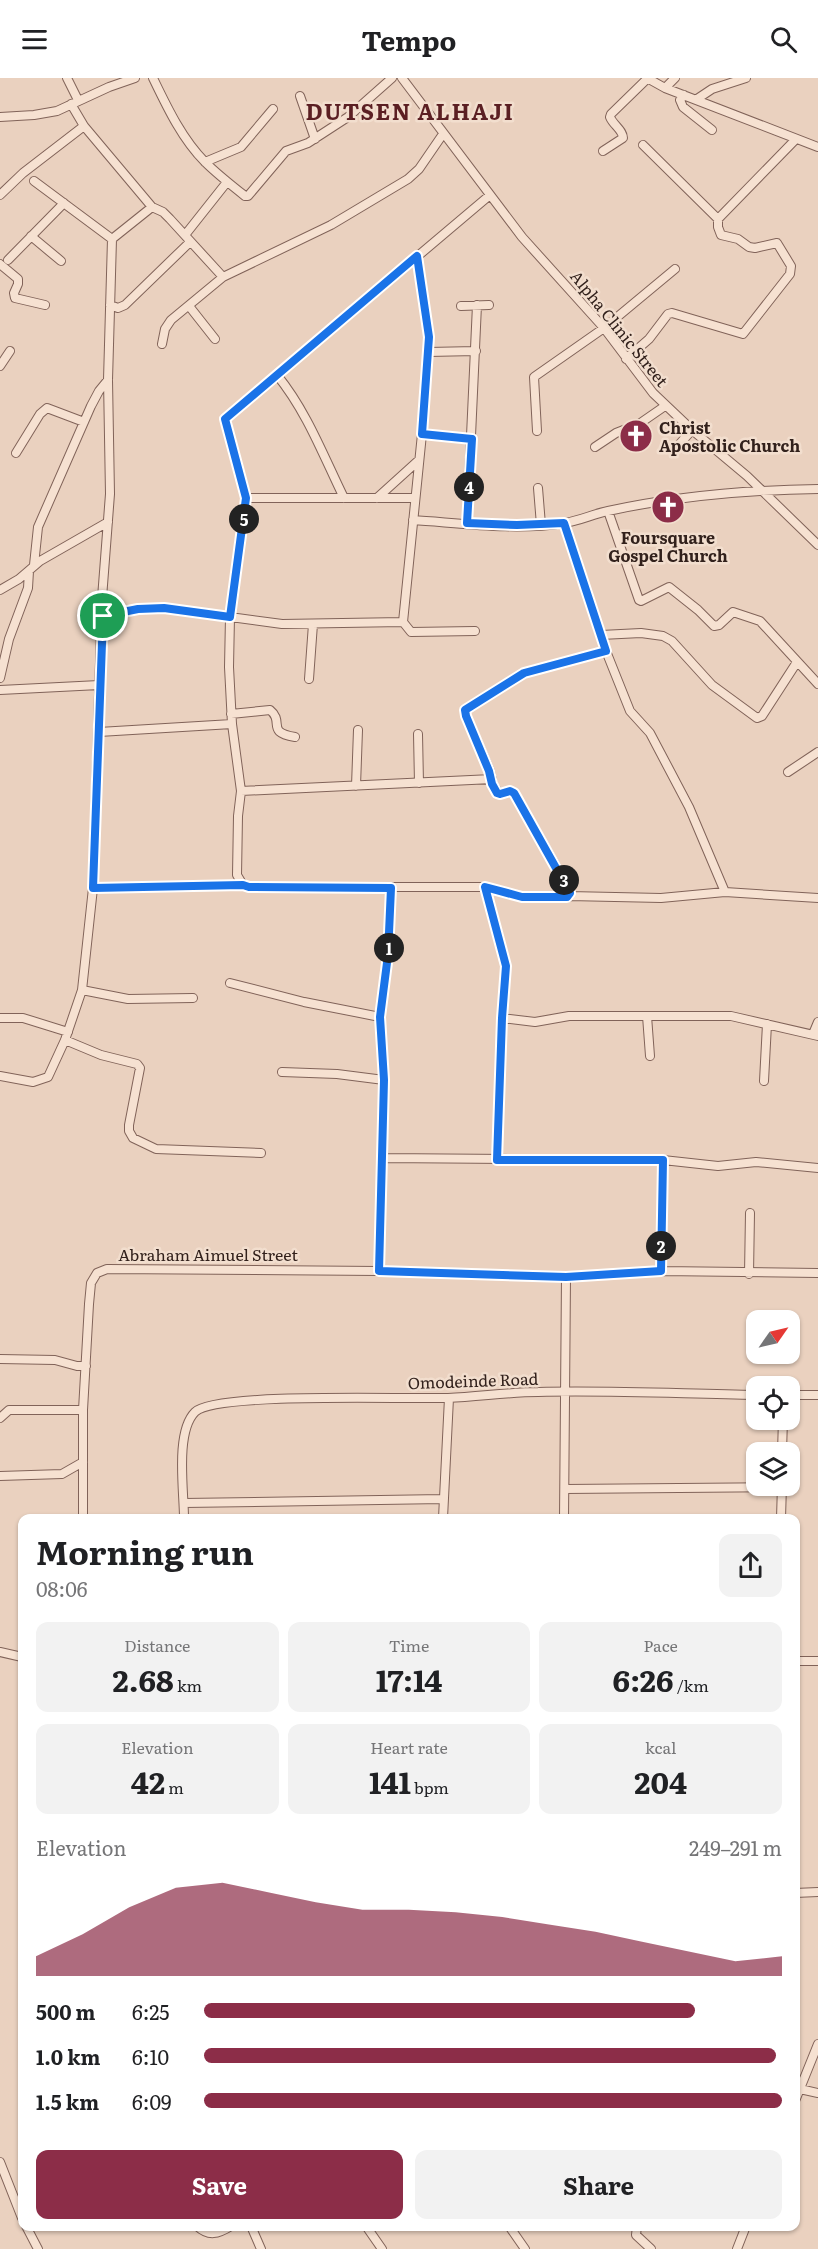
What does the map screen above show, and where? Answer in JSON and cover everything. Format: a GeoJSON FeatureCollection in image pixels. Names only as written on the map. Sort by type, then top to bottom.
{"type":"FeatureCollection","features":[{"type":"Feature","properties":{"kind":"street"},"geometry":{"type":"LineString","coordinates":[[67,78],[84,126],[152,207],[163,212],[223,277]]}},
{"type":"Feature","properties":{"kind":"street"},"geometry":{"type":"LineString","coordinates":[[0,117],[51,113],[135,78]]}},
{"type":"Feature","properties":{"kind":"street"},"geometry":{"type":"LineString","coordinates":[[153,78],[189,143],[205,162],[245,196],[248,196],[286,151],[315,139],[354,113],[392,78]]}},
{"type":"Feature","properties":{"kind":"street","name":"Alpha Clinic Street"},"geometry":{"type":"LineString","coordinates":[[402,78],[522,237],[604,328],[665,406],[747,476],[818,545]]}},
{"type":"Feature","properties":{"kind":"street"},"geometry":{"type":"LineString","coordinates":[[603,151],[623,138],[621,131],[612,122],[611,114],[647,78],[665,88],[818,147]]}},
{"type":"Feature","properties":{"kind":"street"},"geometry":{"type":"LineString","coordinates":[[665,88],[675,78]]}},
{"type":"Feature","properties":{"kind":"street"},"geometry":{"type":"LineString","coordinates":[[697,99],[712,89],[746,78]]}},
{"type":"Feature","properties":{"kind":"street"},"geometry":{"type":"LineString","coordinates":[[684,95],[680,100],[683,107],[712,130]]}},
{"type":"Feature","properties":{"kind":"street"},"geometry":{"type":"LineString","coordinates":[[300,96],[315,139]]}},
{"type":"Feature","properties":{"kind":"street"},"geometry":{"type":"LineString","coordinates":[[205,162],[241,147],[273,109]]}},
{"type":"Feature","properties":{"kind":"street"},"geometry":{"type":"LineString","coordinates":[[0,195],[23,173],[84,126]]}},
{"type":"Feature","properties":{"kind":"street"},"geometry":{"type":"LineString","coordinates":[[162,344],[168,324],[223,277],[332,225],[378,199],[415,174],[443,134]]}},
{"type":"Feature","properties":{"kind":"street"},"geometry":{"type":"LineString","coordinates":[[626,358],[649,339],[668,314],[672,313],[743,334],[790,274],[791,266],[777,243],[772,242],[755,248],[749,247],[738,240],[721,235],[718,219],[796,139]]}},
{"type":"Feature","properties":{"kind":"street"},"geometry":{"type":"LineString","coordinates":[[643,146],[718,219]]}},
{"type":"Feature","properties":{"kind":"street"},"geometry":{"type":"LineString","coordinates":[[34,181],[112,239]]}},
{"type":"Feature","properties":{"kind":"street"},"geometry":{"type":"LineString","coordinates":[[110,305],[118,308],[125,305],[188,238],[227,182]]}},
{"type":"Feature","properties":{"kind":"street"},"geometry":{"type":"LineString","coordinates":[[243,885],[237,875],[238,816],[241,791],[231,714],[229,667],[230,617],[246,498],[225,419],[490,195]]}},
{"type":"Feature","properties":{"kind":"street"},"geometry":{"type":"LineString","coordinates":[[45,305],[15,298],[18,279],[4,262],[64,203]]}},
{"type":"Feature","properties":{"kind":"street"},"geometry":{"type":"LineString","coordinates":[[0,1076],[27,1082],[40,1081],[48,1077],[66,1036],[82,990],[93,888],[103,579],[110,494],[108,380],[112,239],[152,207]]}},
{"type":"Feature","properties":{"kind":"street"},"geometry":{"type":"LineString","coordinates":[[31,236],[61,261]]}},
{"type":"Feature","properties":{"kind":"street"},"geometry":{"type":"LineString","coordinates":[[417,256],[425,310],[428,352],[403,622],[411,632],[474,631]]}},
{"type":"Feature","properties":{"kind":"street"},"geometry":{"type":"LineString","coordinates":[[537,431],[534,377],[604,328],[675,269]]}},
{"type":"Feature","properties":{"kind":"street"},"geometry":{"type":"LineString","coordinates":[[467,523],[477,305]]}},
{"type":"Feature","properties":{"kind":"street"},"geometry":{"type":"LineString","coordinates":[[461,306],[489,305]]}},
{"type":"Feature","properties":{"kind":"street"},"geometry":{"type":"LineString","coordinates":[[189,306],[215,339]]}},
{"type":"Feature","properties":{"kind":"street"},"geometry":{"type":"LineString","coordinates":[[0,366],[10,351]]}},
{"type":"Feature","properties":{"kind":"street"},"geometry":{"type":"LineString","coordinates":[[428,352],[476,351]]}},
{"type":"Feature","properties":{"kind":"street"},"geometry":{"type":"LineString","coordinates":[[277,375],[292,393],[306,417],[344,498]]}},
{"type":"Feature","properties":{"kind":"street"},"geometry":{"type":"LineString","coordinates":[[0,678],[9,639],[28,588],[38,527],[84,422],[99,391],[108,380]]}},
{"type":"Feature","properties":{"kind":"street"},"geometry":{"type":"LineString","coordinates":[[595,447],[616,433],[639,424],[665,406]]}},
{"type":"Feature","properties":{"kind":"street"},"geometry":{"type":"LineString","coordinates":[[16,453],[40,414],[47,408],[84,422]]}},
{"type":"Feature","properties":{"kind":"street"},"geometry":{"type":"LineString","coordinates":[[676,448],[692,430]]}},
{"type":"Feature","properties":{"kind":"street"},"geometry":{"type":"LineString","coordinates":[[422,434],[472,439]]}},
{"type":"Feature","properties":{"kind":"street"},"geometry":{"type":"LineString","coordinates":[[377,498],[419,460]]}},
{"type":"Feature","properties":{"kind":"street"},"geometry":{"type":"LineString","coordinates":[[538,488],[541,525]]}},
{"type":"Feature","properties":{"kind":"street"},"geometry":{"type":"LineString","coordinates":[[413,520],[541,525],[564,523],[608,511],[666,501],[760,490],[818,489]]}},
{"type":"Feature","properties":{"kind":"street"},"geometry":{"type":"LineString","coordinates":[[246,498],[415,498]]}},
{"type":"Feature","properties":{"kind":"street"},"geometry":{"type":"LineString","coordinates":[[608,511],[639,600],[669,587],[714,626],[719,625],[733,612],[755,618],[818,683]]}},
{"type":"Feature","properties":{"kind":"street"},"geometry":{"type":"LineString","coordinates":[[0,591],[31,568],[108,522]]}},
{"type":"Feature","properties":{"kind":"street"},"geometry":{"type":"LineString","coordinates":[[564,523],[606,651],[630,711],[650,733],[689,807],[725,892]]}},
{"type":"Feature","properties":{"kind":"street"},"geometry":{"type":"LineString","coordinates":[[103,616],[138,609],[164,608],[282,624],[338,621],[403,622]]}},
{"type":"Feature","properties":{"kind":"street"},"geometry":{"type":"LineString","coordinates":[[309,680],[313,624]]}},
{"type":"Feature","properties":{"kind":"street"},"geometry":{"type":"LineString","coordinates":[[601,635],[641,633],[663,636],[672,641],[712,685],[757,718],[762,716],[797,662]]}},
{"type":"Feature","properties":{"kind":"street"},"geometry":{"type":"LineString","coordinates":[[570,896],[569,889],[514,793],[510,791],[497,793],[465,710],[524,673],[606,651]]}},
{"type":"Feature","properties":{"kind":"street"},"geometry":{"type":"LineString","coordinates":[[0,690],[99,685]]}},
{"type":"Feature","properties":{"kind":"street"},"geometry":{"type":"LineString","coordinates":[[231,714],[270,710],[275,714],[279,732],[282,735],[295,737]]}},
{"type":"Feature","properties":{"kind":"street"},"geometry":{"type":"LineString","coordinates":[[99,732],[232,724]]}},
{"type":"Feature","properties":{"kind":"street"},"geometry":{"type":"LineString","coordinates":[[356,786],[358,730]]}},
{"type":"Feature","properties":{"kind":"street"},"geometry":{"type":"LineString","coordinates":[[418,734],[419,783]]}},
{"type":"Feature","properties":{"kind":"street"},"geometry":{"type":"LineString","coordinates":[[788,772],[818,752]]}},
{"type":"Feature","properties":{"kind":"street"},"geometry":{"type":"LineString","coordinates":[[241,791],[492,779]]}},
{"type":"Feature","properties":{"kind":"street"},"geometry":{"type":"LineString","coordinates":[[93,888],[243,885],[249,887],[485,887],[522,897],[661,898],[725,892],[818,898]]}},
{"type":"Feature","properties":{"kind":"street"},"geometry":{"type":"LineString","coordinates":[[485,887],[506,966],[497,1160]]}},
{"type":"Feature","properties":{"kind":"street"},"geometry":{"type":"LineString","coordinates":[[379,1271],[384,1080],[380,1017],[388,955],[391,888]]}},
{"type":"Feature","properties":{"kind":"street"},"geometry":{"type":"LineString","coordinates":[[230,983],[304,1002],[380,1017]]}},
{"type":"Feature","properties":{"kind":"street"},"geometry":{"type":"LineString","coordinates":[[82,990],[128,999],[193,998]]}},
{"type":"Feature","properties":{"kind":"street"},"geometry":{"type":"LineString","coordinates":[[502,1018],[534,1022],[569,1016],[731,1016],[816,1035],[818,1022]]}},
{"type":"Feature","properties":{"kind":"street"},"geometry":{"type":"LineString","coordinates":[[647,1016],[650,1056]]}},
{"type":"Feature","properties":{"kind":"street"},"geometry":{"type":"LineString","coordinates":[[0,1018],[23,1018],[66,1036],[101,1055],[137,1064],[140,1068],[129,1125],[133,1138],[156,1149],[261,1153]]}},
{"type":"Feature","properties":{"kind":"street"},"geometry":{"type":"LineString","coordinates":[[764,1081],[767,1024]]}},
{"type":"Feature","properties":{"kind":"street"},"geometry":{"type":"LineString","coordinates":[[282,1072],[336,1074],[384,1080]]}},
{"type":"Feature","properties":{"kind":"street"},"geometry":{"type":"LineString","coordinates":[[382,1158],[663,1160],[718,1166],[756,1162],[818,1168]]}},
{"type":"Feature","properties":{"kind":"street"},"geometry":{"type":"LineString","coordinates":[[661,1271],[663,1160]]}},
{"type":"Feature","properties":{"kind":"street"},"geometry":{"type":"LineString","coordinates":[[749,1274],[750,1213]]}},
{"type":"Feature","properties":{"kind":"street","name":"Abraham Aimuel Street"},"geometry":{"type":"LineString","coordinates":[[83,1514],[83,1410],[91,1282],[97,1273],[107,1269],[379,1271],[566,1277],[661,1271],[818,1274]]}},
{"type":"Feature","properties":{"kind":"street"},"geometry":{"type":"LineString","coordinates":[[564,1514],[566,1277]]}},
{"type":"Feature","properties":{"kind":"street"},"geometry":{"type":"LineString","coordinates":[[0,1359],[55,1360],[86,1366]]}},
{"type":"Feature","properties":{"kind":"street","name":"Omodeinde Road"},"geometry":{"type":"LineString","coordinates":[[184,1503],[183,1457],[187,1425],[194,1413],[208,1406],[256,1400],[449,1398],[534,1392],[746,1395]]}},
{"type":"Feature","properties":{"kind":"street"},"geometry":{"type":"LineString","coordinates":[[800,1395],[818,1395]]}},
{"type":"Feature","properties":{"kind":"street"},"geometry":{"type":"LineString","coordinates":[[443,1514],[449,1398]]}},
{"type":"Feature","properties":{"kind":"street"},"geometry":{"type":"LineString","coordinates":[[0,1418],[9,1410],[15,1409],[83,1410]]}},
{"type":"Feature","properties":{"kind":"street"},"geometry":{"type":"LineString","coordinates":[[0,1476],[62,1474],[83,1462]]}},
{"type":"Feature","properties":{"kind":"street"},"geometry":{"type":"LineString","coordinates":[[565,1489],[746,1486]]}},
{"type":"Feature","properties":{"kind":"street"},"geometry":{"type":"LineString","coordinates":[[781,1514],[782,1496]]}},
{"type":"Feature","properties":{"kind":"street"},"geometry":{"type":"LineString","coordinates":[[184,1514],[184,1503],[443,1499]]}},
{"type":"Feature","properties":{"kind":"street"},"geometry":{"type":"LineString","coordinates":[[0,1652],[18,1656]]}},
{"type":"Feature","properties":{"kind":"street"},"geometry":{"type":"LineString","coordinates":[[800,1661],[818,1661]]}},
{"type":"Feature","properties":{"kind":"street"},"geometry":{"type":"LineString","coordinates":[[800,1893],[818,1892]]}},
{"type":"Feature","properties":{"kind":"street"},"geometry":{"type":"LineString","coordinates":[[818,2044],[800,2089],[818,2093]]}},
{"type":"Feature","properties":{"kind":"street"},"geometry":{"type":"LineString","coordinates":[[0,2162],[18,2208]]}},
{"type":"Feature","properties":{"kind":"street"},"geometry":{"type":"LineString","coordinates":[[29,2231],[38,2249]]}},
{"type":"Feature","properties":{"kind":"street"},"geometry":{"type":"LineString","coordinates":[[203,2231],[213,2234],[220,2231]]}},
{"type":"Feature","properties":{"kind":"street"},"geometry":{"type":"LineString","coordinates":[[253,2231],[261,2249]]}},
{"type":"Feature","properties":{"kind":"street"},"geometry":{"type":"LineString","coordinates":[[369,2231],[382,2249]]}},
{"type":"Feature","properties":{"kind":"street"},"geometry":{"type":"LineString","coordinates":[[512,2231],[525,2249]]}},
{"type":"Feature","properties":{"kind":"street"},"geometry":{"type":"LineString","coordinates":[[636,2231],[636,2235],[651,2249]]}},
{"type":"Feature","properties":{"kind":"street"},"geometry":{"type":"LineString","coordinates":[[737,2249],[744,2231]]}},
{"type":"Feature","properties":{"kind":"place","name":"Christ Apostolic Church"},"geometry":{"type":"Point","coordinates":[636,436]}},
{"type":"Feature","properties":{"kind":"place","name":"Foursquare Gospel Church"},"geometry":{"type":"Point","coordinates":[668,507]}},
{"type":"Feature","properties":{"kind":"district","name":"DUTSEN ALHAJI"},"geometry":{"type":"Point","coordinates":[410,110]}},
{"type":"Feature","properties":{"kind":"route"},"geometry":{"type":"LineString","coordinates":[[417,256],[429,337],[422,434],[472,439],[467,523],[541,525],[564,523],[606,651],[524,673],[465,710],[497,793],[510,791],[514,793],[570,893],[567,897],[522,897],[485,887],[506,966],[497,1160],[663,1160],[661,1271],[566,1277],[379,1271],[384,1080],[380,1017],[388,955],[391,888],[249,887],[243,885],[93,888],[103,616],[138,609],[164,608],[230,617],[246,498],[225,419],[417,256]]}}]}
